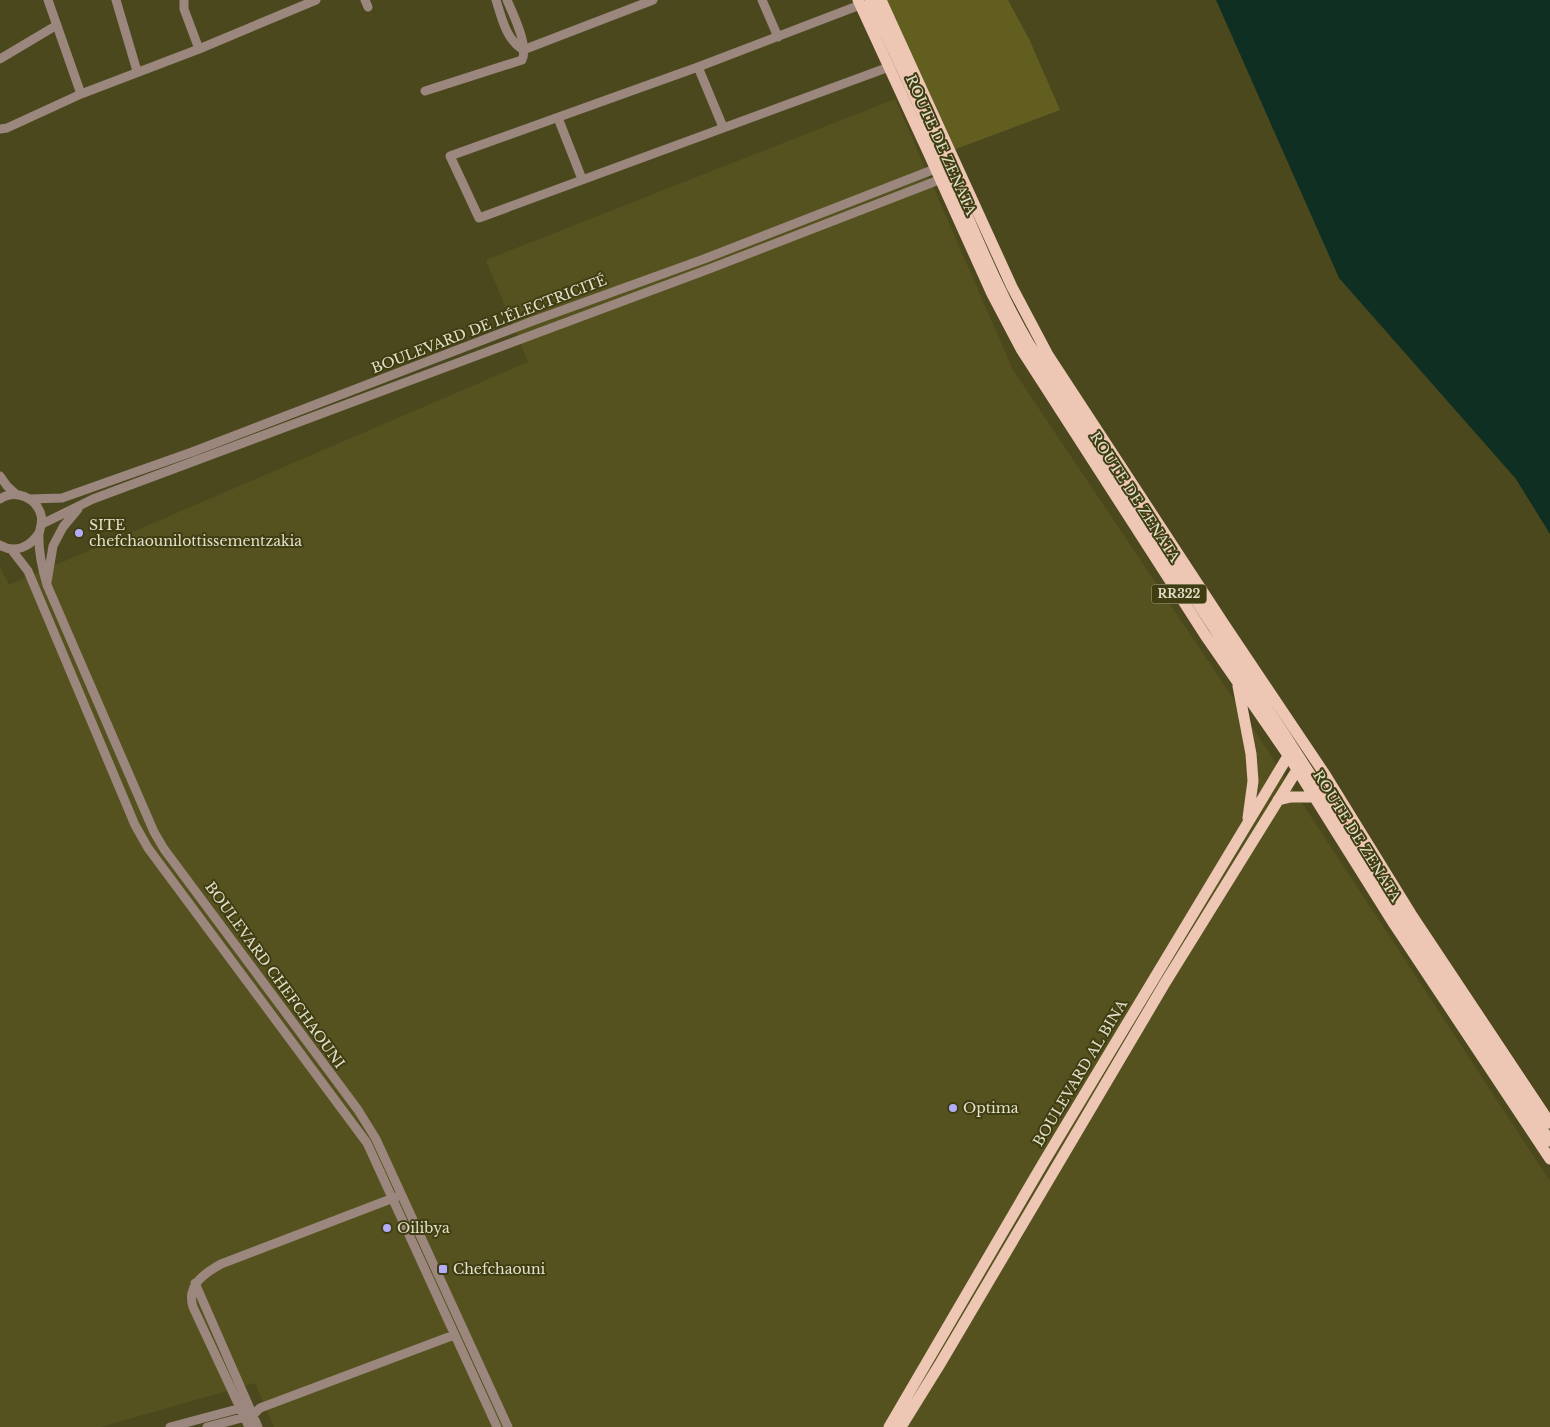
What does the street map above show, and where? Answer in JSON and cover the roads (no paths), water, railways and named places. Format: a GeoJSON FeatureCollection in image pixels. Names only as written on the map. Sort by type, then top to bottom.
{"type":"FeatureCollection","features":[{"type":"Feature","properties":{"kind":"main road","name":"ROUTE DE ZENATA"},"geometry":{"type":"LineString","coordinates":[[881,0],[992,294],[1021,349],[1237,682],[1290,751]]}},
{"type":"Feature","properties":{"kind":"main road","name":"ROUTE DE ZENATA"},"geometry":{"type":"LineString","coordinates":[[863,1],[889,67],[943,165]]}},
{"type":"Feature","properties":{"kind":"main road","name":"ROUTE DE ZENATA"},"geometry":{"type":"LineString","coordinates":[[863,1],[1015,319],[1029,344],[1225,645],[1398,922],[1550,1152]]}},
{"type":"Feature","properties":{"kind":"main road","name":"ROUTE DE ZENATA"},"geometry":{"type":"LineString","coordinates":[[948,176],[1048,355],[1224,624],[1300,736],[1411,914],[1550,1123]]}},
{"type":"Feature","properties":{"kind":"main road"},"geometry":{"type":"LineString","coordinates":[[1237,682],[1252,763],[1253,781],[1246,826]]}},
{"type":"Feature","properties":{"kind":"main road","name":"BOULEVARD AL BINA"},"geometry":{"type":"LineString","coordinates":[[889,1427],[1042,1165],[1300,736]]}},
{"type":"Feature","properties":{"kind":"main road","name":"BOULEVARD AL BINA"},"geometry":{"type":"LineString","coordinates":[[901,1427],[1165,983],[1299,765],[1310,752]]}},
{"type":"Feature","properties":{"kind":"main road","name":"ROUTE DE ZENATA"},"geometry":{"type":"LineString","coordinates":[[1299,765],[1314,797],[1394,924],[1550,1159]]}},
{"type":"Feature","properties":{"kind":"main road","name":"ROUTE DE ZENATA"},"geometry":{"type":"LineString","coordinates":[[1299,765],[1550,1141]]}},
{"type":"Feature","properties":{"kind":"main road"},"geometry":{"type":"LineString","coordinates":[[1278,800],[1291,797],[1314,797]]}},
{"type":"Feature","properties":{"kind":"street"},"geometry":{"type":"LineString","coordinates":[[48,0],[81,94]]}},
{"type":"Feature","properties":{"kind":"street"},"geometry":{"type":"LineString","coordinates":[[116,0],[137,71]]}},
{"type":"Feature","properties":{"kind":"street"},"geometry":{"type":"LineString","coordinates":[[184,0],[184,9],[199,49]]}},
{"type":"Feature","properties":{"kind":"street"},"geometry":{"type":"LineString","coordinates":[[0,129],[7,128],[137,71],[199,49],[316,0]]}},
{"type":"Feature","properties":{"kind":"street"},"geometry":{"type":"LineString","coordinates":[[496,0],[509,37],[514,45],[523,50]]}},
{"type":"Feature","properties":{"kind":"street"},"geometry":{"type":"LineString","coordinates":[[425,91],[518,62],[524,57],[523,42],[507,0]]}},
{"type":"Feature","properties":{"kind":"street"},"geometry":{"type":"LineString","coordinates":[[523,50],[653,0]]}},
{"type":"Feature","properties":{"kind":"street"},"geometry":{"type":"LineString","coordinates":[[762,0],[778,37]]}},
{"type":"Feature","properties":{"kind":"street"},"geometry":{"type":"LineString","coordinates":[[863,1],[778,37],[450,156],[479,218],[889,67]]}},
{"type":"Feature","properties":{"kind":"street"},"geometry":{"type":"LineString","coordinates":[[0,59],[57,25]]}},
{"type":"Feature","properties":{"kind":"street"},"geometry":{"type":"LineString","coordinates":[[698,67],[723,127]]}},
{"type":"Feature","properties":{"kind":"street"},"geometry":{"type":"LineString","coordinates":[[558,118],[582,179]]}},
{"type":"Feature","properties":{"kind":"street","name":"BOULEVARD DE L'ÉLECTRICITÉ"},"geometry":{"type":"LineString","coordinates":[[30,499],[62,498],[192,452],[530,322],[704,259],[943,165]]}},
{"type":"Feature","properties":{"kind":"street","name":"BOULEVARD DE L'ÉLECTRICITÉ"},"geometry":{"type":"LineString","coordinates":[[40,529],[93,499],[709,269],[948,176]]}},
{"type":"Feature","properties":{"kind":"street"},"geometry":{"type":"LineString","coordinates":[[0,476],[17,495]]}},
{"type":"Feature","properties":{"kind":"street"},"geometry":{"type":"LineString","coordinates":[[0,499],[12,494],[30,499]]}},
{"type":"Feature","properties":{"kind":"street","name":"BOULEVARD CHEFCHAOUNI"},"geometry":{"type":"LineString","coordinates":[[30,499],[37,506],[41,514],[40,560],[47,585],[154,832],[358,1110],[380,1146],[508,1427]]}},
{"type":"Feature","properties":{"kind":"street"},"geometry":{"type":"LineString","coordinates":[[47,585],[53,546],[62,527],[81,506]]}},
{"type":"Feature","properties":{"kind":"street","name":"BOULEVARD CHEFCHAOUNI"},"geometry":{"type":"LineString","coordinates":[[4,547],[20,549],[28,546],[40,529]]}},
{"type":"Feature","properties":{"kind":"street","name":"BOULEVARD CHEFCHAOUNI"},"geometry":{"type":"LineString","coordinates":[[4,547],[28,571],[135,825],[148,848],[366,1143],[497,1427]]}},
{"type":"Feature","properties":{"kind":"street"},"geometry":{"type":"LineString","coordinates":[[258,1427],[249,1416],[245,1407],[195,1283],[205,1273],[221,1264],[402,1194]]}},
{"type":"Feature","properties":{"kind":"street"},"geometry":{"type":"LineString","coordinates":[[207,1427],[249,1416],[260,1408],[454,1335]]}},
{"type":"Feature","properties":{"kind":"street"},"geometry":{"type":"LineString","coordinates":[[170,1427],[245,1407],[260,1408]]}},
{"type":"Feature","properties":{"kind":"street"},"geometry":{"type":"LineString","coordinates":[[249,1416],[249,1427]]}},
{"type":"Feature","properties":{"kind":"place","name":"SITE chefchaounilottissementzakia"},"geometry":{"type":"Point","coordinates":[79,533]}},
{"type":"Feature","properties":{"kind":"place","name":"Optima"},"geometry":{"type":"Point","coordinates":[953,1108]}},
{"type":"Feature","properties":{"kind":"place","name":"Oilibya"},"geometry":{"type":"Point","coordinates":[387,1228]}},
{"type":"Feature","properties":{"kind":"place","name":"Chefchaouni"},"geometry":{"type":"Point","coordinates":[443,1269]}}]}
